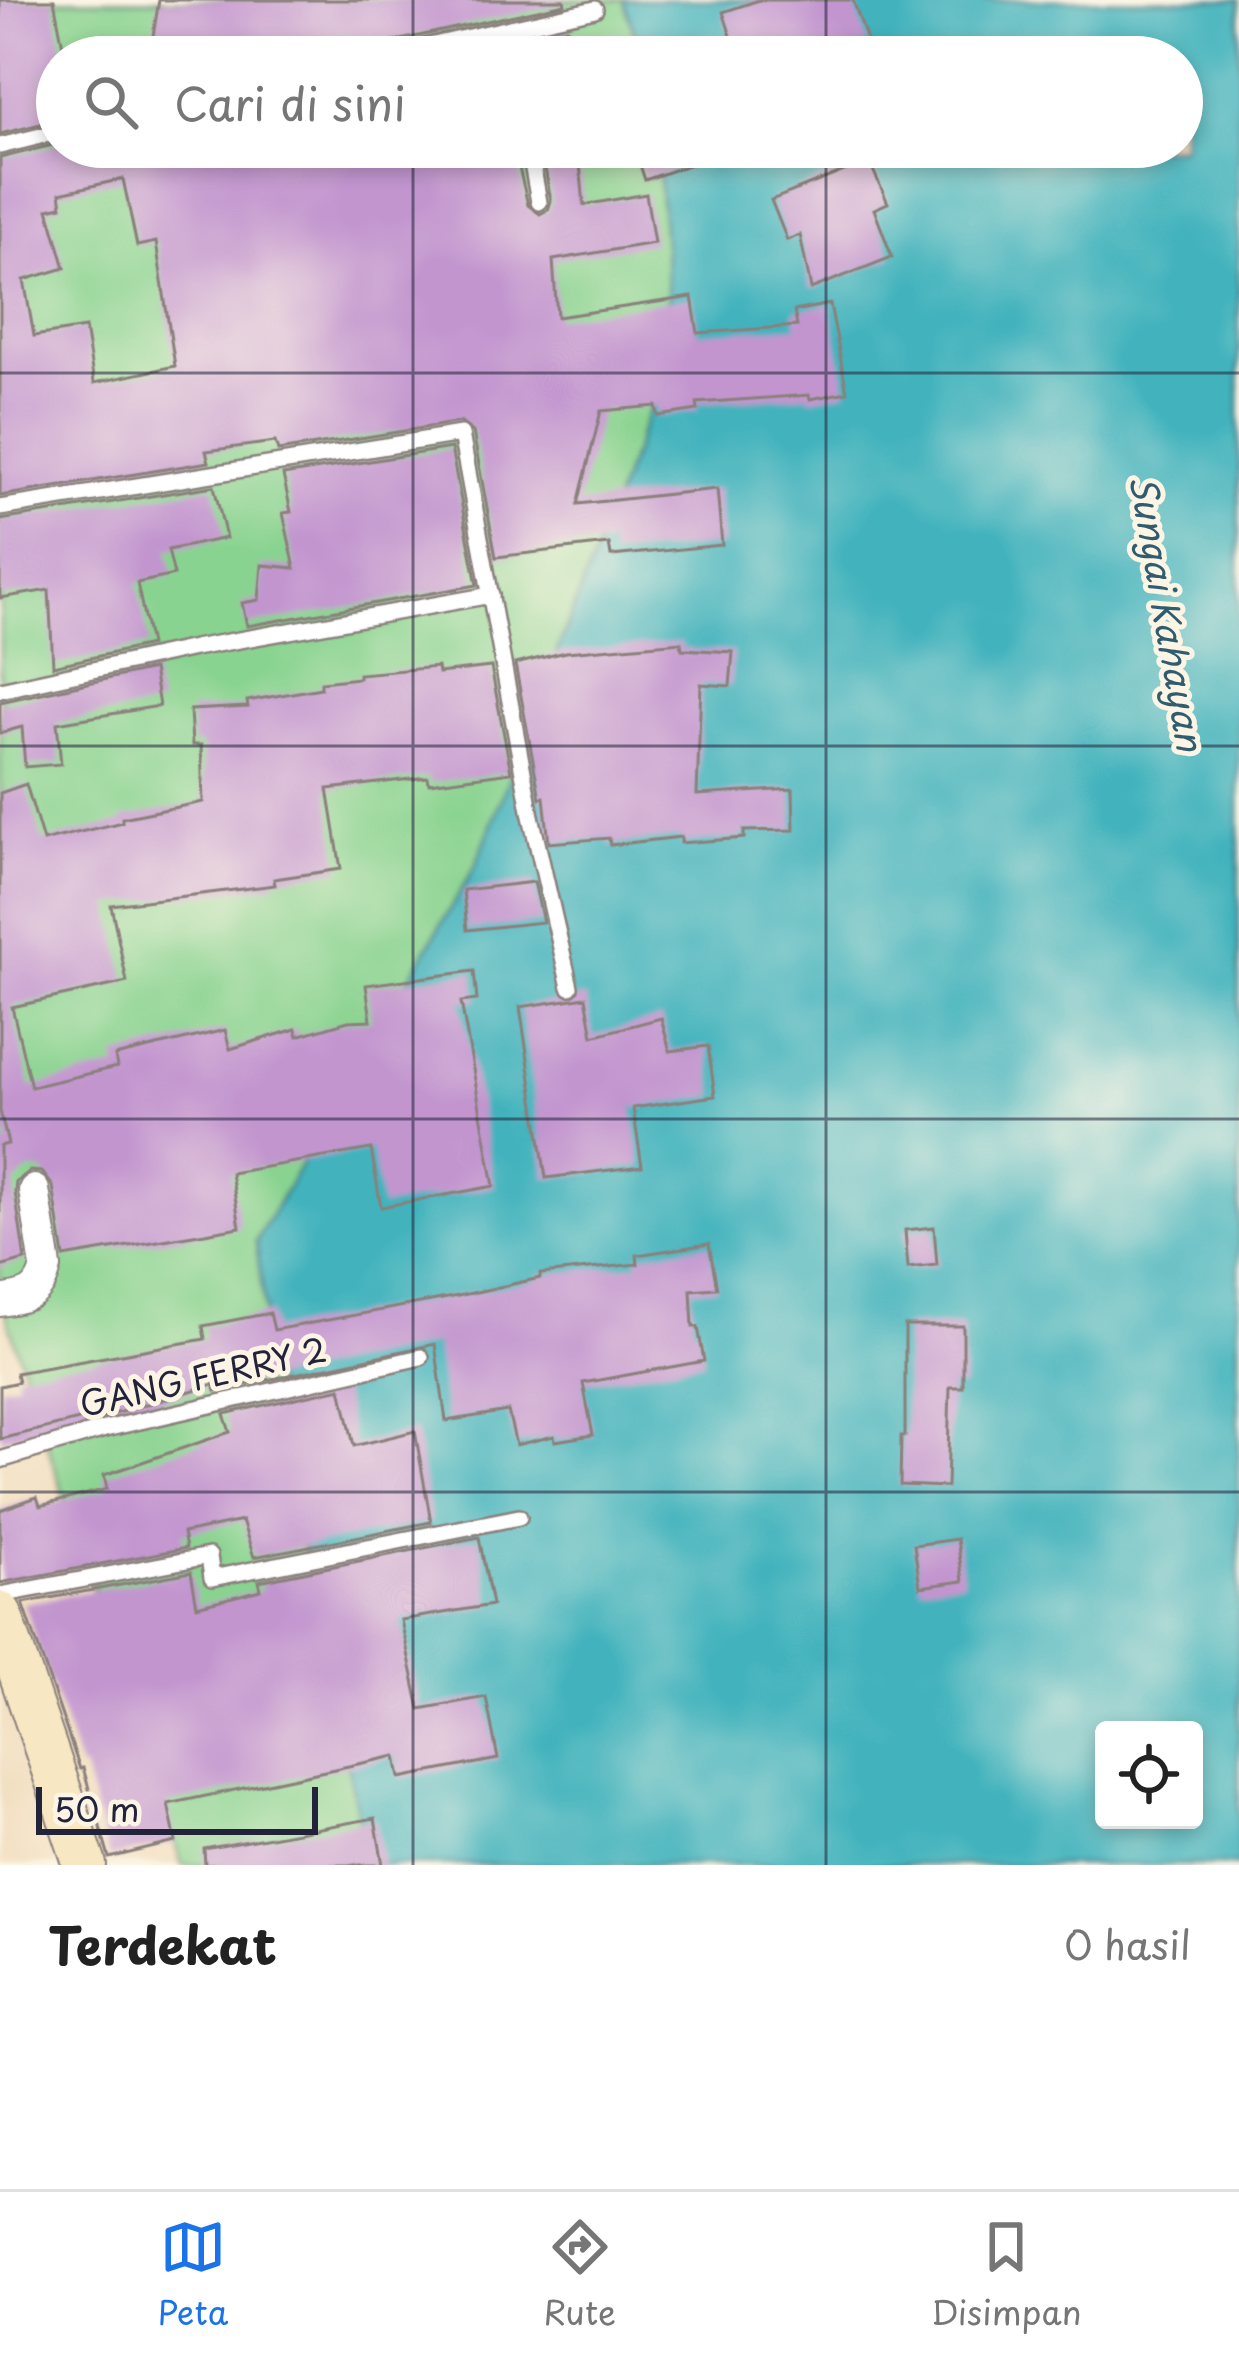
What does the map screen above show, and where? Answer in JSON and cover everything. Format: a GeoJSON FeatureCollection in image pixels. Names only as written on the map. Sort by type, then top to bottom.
{"type":"FeatureCollection","features":[{"type":"Feature","properties":{"kind":"street"},"geometry":{"type":"LineString","coordinates":[[0,1301],[38,1291],[43,1279],[46,1267],[34,1190]]}},
{"type":"Feature","properties":{"kind":"street"},"geometry":{"type":"LineString","coordinates":[[0,1612],[85,1865]]}},
{"type":"Feature","properties":{"kind":"lane"},"geometry":{"type":"LineString","coordinates":[[474,36],[596,9]]}},
{"type":"Feature","properties":{"kind":"lane"},"geometry":{"type":"LineString","coordinates":[[510,28],[511,36]]}},
{"type":"Feature","properties":{"kind":"lane"},"geometry":{"type":"LineString","coordinates":[[0,146],[36,137]]}},
{"type":"Feature","properties":{"kind":"lane"},"geometry":{"type":"LineString","coordinates":[[533,168],[538,202]]}},
{"type":"Feature","properties":{"kind":"lane"},"geometry":{"type":"LineString","coordinates":[[0,508],[461,434],[531,816],[570,988]]}},
{"type":"Feature","properties":{"kind":"lane"},"geometry":{"type":"LineString","coordinates":[[0,690],[194,648],[491,596]]}},
{"type":"Feature","properties":{"kind":"lane","name":"GANG FERRY 2"},"geometry":{"type":"LineString","coordinates":[[0,1460],[106,1429],[421,1357]]}},
{"type":"Feature","properties":{"kind":"lane"},"geometry":{"type":"LineString","coordinates":[[0,1595],[208,1556],[212,1578],[519,1516]]}},
{"type":"Feature","properties":{"kind":"green space"},"geometry":{"type":"Polygon","coordinates":[[[0,0],[624,0],[635,36],[36,36],[36,168],[659,168],[672,351],[476,865],[256,1242],[283,1448],[368,1865],[182,1865],[0,1296],[0,0]]]}},
{"type":"Feature","properties":{"kind":"water","name":"Sungai Kahayan"},"geometry":{"type":"Polygon","coordinates":[[[624,0],[1239,0],[1239,1865],[368,1865],[283,1448],[256,1241],[476,865],[672,351],[659,168],[1203,168],[1203,36],[635,36],[624,0]]]}},
{"type":"Feature","properties":{"kind":"building"},"geometry":{"type":"Polygon","coordinates":[[[0,0],[54,0],[61,36],[36,36],[36,125],[0,134],[0,0]]]}},
{"type":"Feature","properties":{"kind":"building"},"geometry":{"type":"Polygon","coordinates":[[[159,0],[564,0],[565,4],[418,36],[153,36],[159,0]]]}},
{"type":"Feature","properties":{"kind":"building"},"geometry":{"type":"Polygon","coordinates":[[[759,0],[853,0],[866,36],[731,36],[723,12],[759,0]]]}},
{"type":"Feature","properties":{"kind":"building"},"geometry":{"type":"Polygon","coordinates":[[[567,28],[568,36],[529,36],[567,28]]]}},
{"type":"Feature","properties":{"kind":"building"},"geometry":{"type":"Polygon","coordinates":[[[36,149],[36,168],[519,168],[528,205],[540,214],[551,201],[545,168],[580,168],[584,205],[646,194],[654,243],[553,260],[557,317],[692,297],[698,333],[797,326],[794,311],[830,304],[847,392],[810,399],[809,395],[697,403],[698,410],[658,416],[656,406],[601,411],[578,504],[717,489],[722,545],[611,556],[609,544],[496,557],[473,432],[460,422],[278,451],[275,442],[206,451],[209,462],[0,496],[0,158],[36,149]],[[123,179],[60,193],[62,206],[48,209],[65,268],[24,280],[34,336],[85,328],[94,383],[175,366],[156,242],[137,246],[123,179]]]}},
{"type":"Feature","properties":{"kind":"building"},"geometry":{"type":"Polygon","coordinates":[[[641,168],[680,168],[645,180],[641,168]]]}},
{"type":"Feature","properties":{"kind":"building"},"geometry":{"type":"Polygon","coordinates":[[[851,168],[872,168],[888,203],[874,209],[892,257],[811,289],[800,235],[787,240],[771,200],[851,168]]]}},
{"type":"Feature","properties":{"kind":"building"},"geometry":{"type":"Polygon","coordinates":[[[451,448],[477,585],[247,626],[242,603],[259,600],[262,565],[295,568],[283,513],[291,512],[283,475],[451,448]]]}},
{"type":"Feature","properties":{"kind":"building"},"geometry":{"type":"Polygon","coordinates":[[[214,486],[226,538],[168,550],[174,575],[137,583],[150,645],[53,666],[49,590],[0,598],[0,520],[214,486]]]}},
{"type":"Feature","properties":{"kind":"building"},"geometry":{"type":"Polygon","coordinates":[[[681,642],[682,649],[733,652],[730,686],[701,684],[697,795],[793,789],[794,830],[744,831],[744,838],[681,843],[681,837],[610,845],[609,838],[549,843],[544,797],[540,798],[515,664],[566,652],[681,642]]]}},
{"type":"Feature","properties":{"kind":"building"},"geometry":{"type":"Polygon","coordinates":[[[437,667],[438,673],[491,667],[511,772],[328,789],[341,869],[274,879],[275,885],[111,905],[127,982],[12,1007],[31,1087],[117,1067],[115,1056],[225,1030],[230,1049],[296,1029],[298,1036],[348,1021],[371,1020],[366,985],[474,971],[477,1000],[461,1002],[494,1186],[381,1207],[371,1149],[231,1173],[240,1227],[64,1257],[53,1186],[42,1172],[30,1171],[16,1182],[15,1192],[25,1260],[0,1267],[0,1146],[8,1144],[0,1111],[0,793],[26,784],[43,841],[122,822],[122,818],[203,802],[201,745],[192,745],[190,710],[248,707],[247,701],[321,688],[321,682],[437,667]]]}},
{"type":"Feature","properties":{"kind":"building"},"geometry":{"type":"Polygon","coordinates":[[[153,669],[159,706],[57,723],[61,764],[25,767],[22,727],[0,733],[0,702],[153,669]]]}},
{"type":"Feature","properties":{"kind":"building"},"geometry":{"type":"Polygon","coordinates":[[[534,882],[543,922],[467,930],[463,890],[534,882]]]}},
{"type":"Feature","properties":{"kind":"building"},"geometry":{"type":"Polygon","coordinates":[[[586,997],[593,1036],[661,1018],[670,1051],[708,1046],[715,1096],[633,1108],[642,1166],[546,1178],[520,1007],[586,997]]]}},
{"type":"Feature","properties":{"kind":"building"},"geometry":{"type":"Polygon","coordinates":[[[934,1227],[937,1265],[908,1268],[905,1230],[934,1227]]]}},
{"type":"Feature","properties":{"kind":"building"},"geometry":{"type":"Polygon","coordinates":[[[709,1244],[717,1288],[691,1290],[693,1327],[698,1327],[704,1361],[583,1383],[593,1435],[555,1441],[554,1436],[516,1445],[508,1411],[446,1421],[435,1344],[216,1391],[214,1384],[84,1423],[83,1419],[0,1439],[0,1386],[18,1382],[16,1373],[205,1339],[203,1326],[270,1313],[274,1330],[458,1296],[540,1278],[540,1274],[638,1264],[637,1255],[709,1244]]]}},
{"type":"Feature","properties":{"kind":"building"},"geometry":{"type":"Polygon","coordinates":[[[905,1326],[963,1326],[963,1387],[950,1387],[947,1487],[900,1485],[905,1326]]]}},
{"type":"Feature","properties":{"kind":"building"},"geometry":{"type":"Polygon","coordinates":[[[341,1388],[354,1446],[415,1431],[431,1522],[254,1557],[242,1521],[183,1533],[186,1548],[0,1583],[0,1510],[37,1497],[40,1506],[107,1489],[104,1475],[230,1432],[224,1414],[341,1388]]]}},
{"type":"Feature","properties":{"kind":"building"},"geometry":{"type":"Polygon","coordinates":[[[479,1537],[492,1605],[401,1620],[420,1709],[486,1697],[498,1759],[400,1778],[396,1756],[168,1804],[176,1842],[109,1858],[83,1768],[23,1603],[191,1572],[197,1606],[261,1590],[259,1581],[479,1537]]]}},
{"type":"Feature","properties":{"kind":"building"},"geometry":{"type":"Polygon","coordinates":[[[957,1539],[963,1581],[920,1587],[914,1545],[957,1539]]]}},
{"type":"Feature","properties":{"kind":"building"},"geometry":{"type":"Polygon","coordinates":[[[375,1818],[383,1865],[205,1865],[204,1849],[375,1818]]]}}]}
